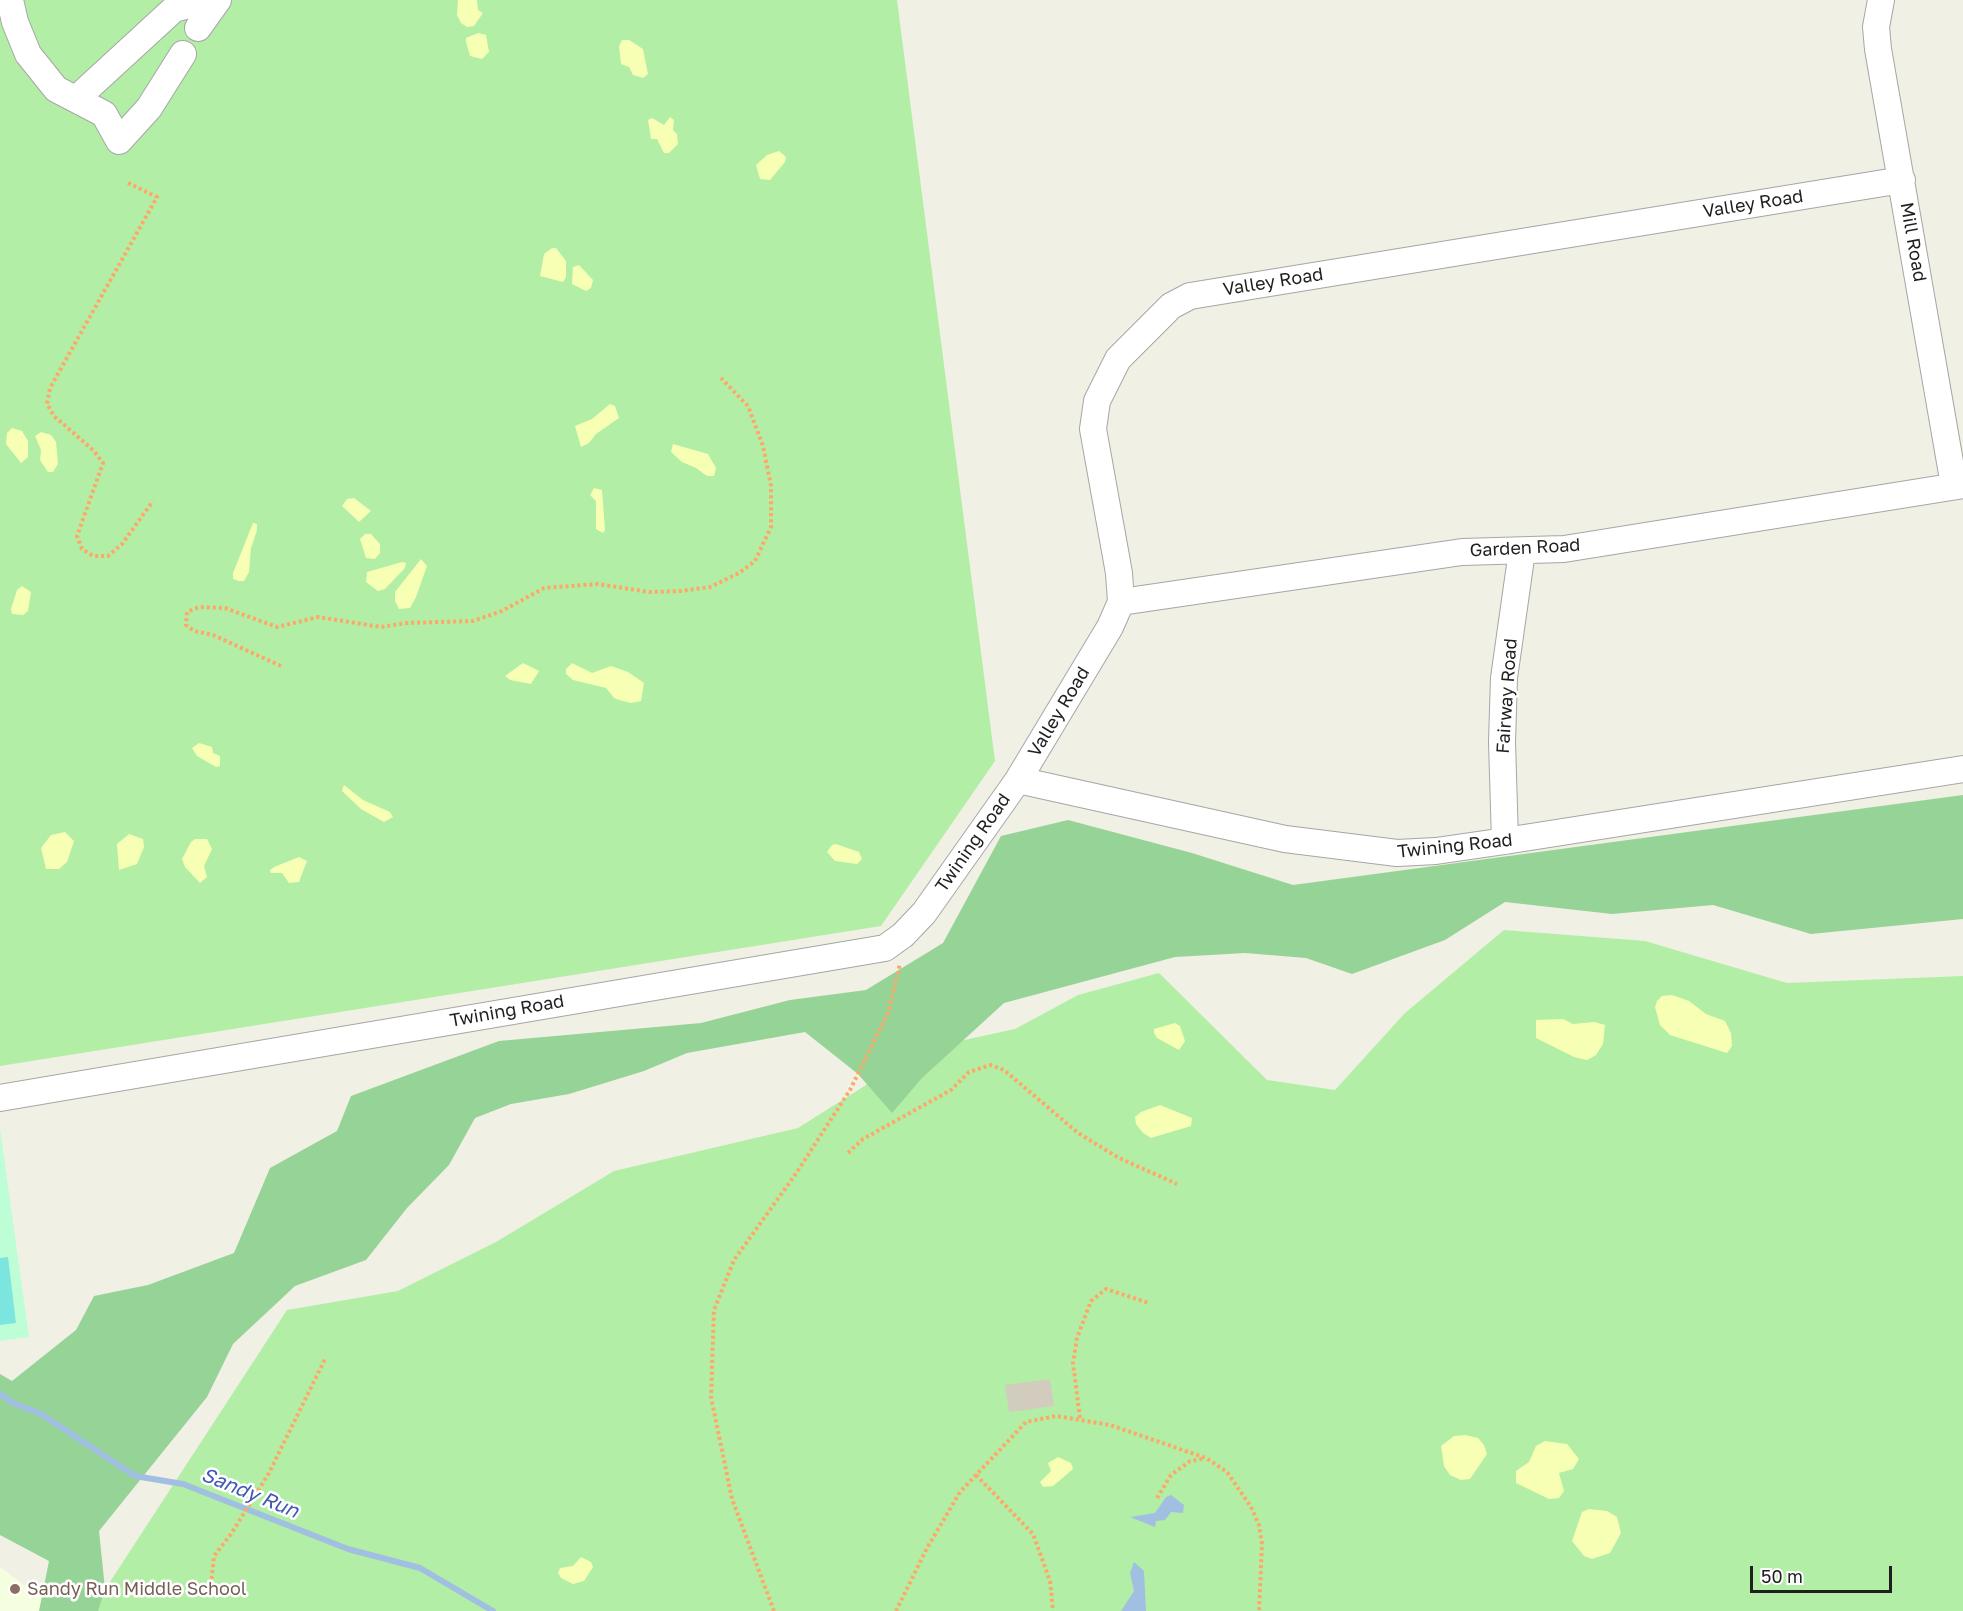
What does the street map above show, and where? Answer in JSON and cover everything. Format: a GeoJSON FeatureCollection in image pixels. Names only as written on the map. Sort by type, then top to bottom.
{"type":"FeatureCollection","features":[{"type":"Feature","properties":{"kind":"street"},"geometry":{"type":"LineString","coordinates":[[10,0],[15,22],[28,54],[57,89],[104,114],[119,141],[149,108],[183,54]]}},
{"type":"Feature","properties":{"kind":"street"},"geometry":{"type":"LineString","coordinates":[[76,99],[174,9],[210,0]]}},
{"type":"Feature","properties":{"kind":"street"},"geometry":{"type":"LineString","coordinates":[[198,28],[218,0]]}},
{"type":"Feature","properties":{"kind":"street","name":"Mill Road"},"geometry":{"type":"LineString","coordinates":[[1881,0],[1876,27],[1878,49],[1959,485]]}},
{"type":"Feature","properties":{"kind":"street","name":"Valley Road"},"geometry":{"type":"LineString","coordinates":[[1018,780],[1110,627],[1121,602],[1119,573],[1093,429],[1097,401],[1118,359],[1171,306],[1190,296],[1902,180]]}},
{"type":"Feature","properties":{"kind":"street","name":"Garden Road"},"geometry":{"type":"LineString","coordinates":[[1121,602],[1462,552],[1564,549],[1959,485]]}},
{"type":"Feature","properties":{"kind":"street","name":"Fairway Road"},"geometry":{"type":"LineString","coordinates":[[1505,841],[1502,753],[1504,678],[1522,551]]}},
{"type":"Feature","properties":{"kind":"street","name":"Twining Road"},"geometry":{"type":"LineString","coordinates":[[0,1098],[885,948],[903,936],[924,914],[1018,780],[1284,839],[1374,852],[1436,851],[1963,768]]}},
{"type":"Feature","properties":{"kind":"path"},"geometry":{"type":"LineString","coordinates":[[128,183],[157,197],[50,388],[47,404],[54,416],[93,450],[103,463],[77,536],[82,549],[93,556],[108,556],[122,544],[153,501]]}},
{"type":"Feature","properties":{"kind":"path"},"geometry":{"type":"LineString","coordinates":[[281,666],[213,635],[194,631],[186,625],[187,612],[199,607],[225,608],[277,627],[318,617],[381,627],[405,623],[473,621],[502,611],[544,588],[598,584],[648,592],[681,591],[710,587],[739,573],[755,561],[771,527],[771,486],[764,446],[748,406],[721,378]]}},
{"type":"Feature","properties":{"kind":"path"},"geometry":{"type":"LineString","coordinates":[[774,1611],[732,1499],[711,1397],[714,1310],[734,1260],[795,1175],[850,1090],[888,1013],[899,974],[903,936]]}},
{"type":"Feature","properties":{"kind":"path"},"geometry":{"type":"LineString","coordinates":[[848,1153],[863,1139],[951,1090],[969,1072],[991,1065],[1004,1070],[1078,1133],[1119,1158],[1177,1184]]}},
{"type":"Feature","properties":{"kind":"path"},"geometry":{"type":"LineString","coordinates":[[1080,1418],[1073,1362],[1077,1338],[1091,1301],[1107,1289],[1149,1303]]}},
{"type":"Feature","properties":{"kind":"path"},"geometry":{"type":"LineString","coordinates":[[211,1585],[214,1556],[254,1499],[290,1434],[325,1359]]}},
{"type":"Feature","properties":{"kind":"path"},"geometry":{"type":"LineString","coordinates":[[896,1611],[950,1506],[975,1475],[1026,1422],[1056,1416],[1080,1418],[1110,1425],[1208,1460],[1227,1472],[1238,1485],[1259,1526],[1262,1544],[1259,1611]]}},
{"type":"Feature","properties":{"kind":"path"},"geometry":{"type":"LineString","coordinates":[[1157,1498],[1171,1475],[1185,1464],[1198,1458],[1208,1460]]}},
{"type":"Feature","properties":{"kind":"path"},"geometry":{"type":"LineString","coordinates":[[975,1475],[1033,1534],[1050,1581],[1053,1611]]}},
{"type":"Feature","properties":{"kind":"shaded area"},"geometry":{"type":"Polygon","coordinates":[[[0,0],[897,0],[995,761],[881,926],[0,1066],[0,0]]]}},
{"type":"Feature","properties":{"kind":"shaded area"},"geometry":{"type":"Polygon","coordinates":[[[1963,795],[1963,919],[1811,934],[1713,905],[1612,914],[1505,902],[1445,940],[1352,974],[1306,958],[1245,953],[1175,957],[1004,1003],[922,1078],[892,1113],[858,1074],[805,1032],[687,1053],[644,1071],[569,1094],[511,1104],[475,1118],[449,1165],[407,1208],[366,1260],[295,1286],[233,1344],[207,1397],[99,1531],[105,1589],[98,1611],[39,1611],[49,1561],[0,1535],[0,1374],[12,1381],[76,1330],[94,1296],[148,1285],[234,1253],[270,1168],[337,1131],[351,1096],[499,1041],[701,1023],[790,1000],[866,990],[943,943],[1001,836],[1068,820],[1192,853],[1293,885],[1963,795]]]}},
{"type":"Feature","properties":{"kind":"shaded area"},"geometry":{"type":"Polygon","coordinates":[[[1504,930],[1645,941],[1787,983],[1963,976],[1963,1611],[91,1611],[287,1310],[398,1291],[496,1242],[614,1171],[798,1128],[923,1049],[1015,1029],[1078,995],[1159,973],[1267,1080],[1335,1090],[1405,1013],[1504,930]]]}},
{"type":"Feature","properties":{"kind":"shaded area"},"geometry":{"type":"Polygon","coordinates":[[[0,1128],[29,1337],[0,1341],[0,1128]]]}},
{"type":"Feature","properties":{"kind":"shaded area"},"geometry":{"type":"Polygon","coordinates":[[[8,1257],[16,1323],[0,1325],[0,1258],[8,1257]]]}},
{"type":"Feature","properties":{"kind":"shaded area"},"geometry":{"type":"Polygon","coordinates":[[[1171,1495],[1184,1505],[1183,1513],[1171,1512],[1165,1520],[1156,1521],[1155,1527],[1130,1517],[1155,1513],[1166,1497],[1171,1495]]]}},
{"type":"Feature","properties":{"kind":"shaded area"},"geometry":{"type":"Polygon","coordinates":[[[1134,1562],[1144,1571],[1146,1611],[1121,1611],[1134,1591],[1130,1573],[1134,1562]]]}},
{"type":"Feature","properties":{"kind":"shaded area","name":"Sandy Run Middle School"},"geometry":{"type":"Polygon","coordinates":[[[0,1567],[59,1611],[0,1611],[0,1567]]]}},
{"type":"Feature","properties":{"kind":"sand"},"geometry":{"type":"Polygon","coordinates":[[[458,0],[477,0],[478,10],[483,13],[474,26],[467,27],[461,23],[457,15],[458,0]]]}},
{"type":"Feature","properties":{"kind":"sand"},"geometry":{"type":"Polygon","coordinates":[[[478,33],[486,35],[489,52],[482,59],[470,56],[466,42],[466,38],[478,33]]]}},
{"type":"Feature","properties":{"kind":"sand"},"geometry":{"type":"Polygon","coordinates":[[[622,40],[629,40],[643,49],[648,74],[643,78],[633,75],[629,67],[621,64],[619,46],[622,40]]]}},
{"type":"Feature","properties":{"kind":"sand"},"geometry":{"type":"Polygon","coordinates":[[[670,117],[674,120],[673,130],[677,134],[678,144],[669,153],[664,153],[657,139],[651,139],[648,120],[652,118],[664,125],[670,117]]]}},
{"type":"Feature","properties":{"kind":"sand"},"geometry":{"type":"Polygon","coordinates":[[[779,151],[786,157],[785,162],[770,180],[760,179],[756,165],[767,155],[779,151]]]}},
{"type":"Feature","properties":{"kind":"sand"},"geometry":{"type":"Polygon","coordinates":[[[556,248],[566,261],[566,277],[563,282],[540,276],[544,254],[556,248]]]}},
{"type":"Feature","properties":{"kind":"sand"},"geometry":{"type":"Polygon","coordinates":[[[579,265],[593,280],[591,288],[586,291],[572,284],[573,267],[579,265]]]}},
{"type":"Feature","properties":{"kind":"sand"},"geometry":{"type":"Polygon","coordinates":[[[610,404],[615,406],[619,418],[581,447],[575,426],[592,419],[610,404]]]}},
{"type":"Feature","properties":{"kind":"sand"},"geometry":{"type":"Polygon","coordinates":[[[12,428],[22,431],[28,441],[28,457],[21,463],[6,444],[7,433],[12,428]]]}},
{"type":"Feature","properties":{"kind":"sand"},"geometry":{"type":"Polygon","coordinates":[[[41,432],[51,435],[56,442],[58,464],[53,472],[48,472],[40,460],[41,450],[35,436],[41,432]]]}},
{"type":"Feature","properties":{"kind":"sand"},"geometry":{"type":"Polygon","coordinates":[[[673,444],[708,454],[716,468],[714,476],[707,476],[682,462],[671,452],[673,444]]]}},
{"type":"Feature","properties":{"kind":"sand"},"geometry":{"type":"Polygon","coordinates":[[[594,488],[602,490],[605,530],[603,533],[596,529],[596,501],[590,495],[594,488]]]}},
{"type":"Feature","properties":{"kind":"sand"},"geometry":{"type":"Polygon","coordinates":[[[354,498],[371,511],[359,522],[342,506],[347,499],[354,498]]]}},
{"type":"Feature","properties":{"kind":"sand"},"geometry":{"type":"Polygon","coordinates":[[[253,523],[257,524],[257,530],[251,548],[249,572],[244,581],[239,581],[233,579],[233,573],[253,523]]]}},
{"type":"Feature","properties":{"kind":"sand"},"geometry":{"type":"Polygon","coordinates":[[[365,534],[371,534],[380,544],[380,553],[375,559],[366,558],[360,539],[365,534]]]}},
{"type":"Feature","properties":{"kind":"sand"},"geometry":{"type":"Polygon","coordinates":[[[421,559],[427,566],[416,597],[410,608],[399,609],[395,601],[395,592],[421,559]]]}},
{"type":"Feature","properties":{"kind":"sand"},"geometry":{"type":"Polygon","coordinates":[[[402,562],[406,563],[405,568],[385,589],[378,591],[366,582],[367,572],[402,562]]]}},
{"type":"Feature","properties":{"kind":"sand"},"geometry":{"type":"Polygon","coordinates":[[[22,586],[31,592],[28,611],[23,615],[12,614],[11,609],[17,590],[22,586]]]}},
{"type":"Feature","properties":{"kind":"sand"},"geometry":{"type":"Polygon","coordinates":[[[523,663],[539,671],[531,684],[510,680],[505,676],[523,663]]]}},
{"type":"Feature","properties":{"kind":"sand"},"geometry":{"type":"Polygon","coordinates":[[[572,663],[592,673],[611,666],[628,672],[644,683],[641,701],[631,703],[619,700],[614,698],[606,688],[573,680],[566,674],[566,669],[572,663]]]}},
{"type":"Feature","properties":{"kind":"sand"},"geometry":{"type":"Polygon","coordinates":[[[199,743],[212,747],[213,753],[220,756],[220,766],[216,767],[197,756],[192,748],[199,743]]]}},
{"type":"Feature","properties":{"kind":"sand"},"geometry":{"type":"Polygon","coordinates":[[[344,785],[363,800],[390,812],[393,817],[384,822],[361,809],[342,791],[344,785]]]}},
{"type":"Feature","properties":{"kind":"sand"},"geometry":{"type":"Polygon","coordinates":[[[65,832],[74,841],[67,862],[59,869],[46,869],[41,848],[51,835],[65,832]]]}},
{"type":"Feature","properties":{"kind":"sand"},"geometry":{"type":"Polygon","coordinates":[[[129,834],[143,839],[144,847],[137,864],[119,870],[117,844],[129,834]]]}},
{"type":"Feature","properties":{"kind":"sand"},"geometry":{"type":"Polygon","coordinates":[[[195,839],[207,839],[212,849],[204,866],[207,877],[200,883],[185,867],[182,859],[195,839]]]}},
{"type":"Feature","properties":{"kind":"sand"},"geometry":{"type":"Polygon","coordinates":[[[836,844],[859,852],[862,859],[857,864],[835,861],[827,852],[832,845],[836,844]]]}},
{"type":"Feature","properties":{"kind":"sand"},"geometry":{"type":"Polygon","coordinates":[[[299,857],[307,861],[299,882],[289,883],[282,873],[271,873],[270,870],[274,867],[299,857]]]}},
{"type":"Feature","properties":{"kind":"sand"},"geometry":{"type":"Polygon","coordinates":[[[1672,995],[1689,1001],[1706,1014],[1725,1021],[1731,1033],[1732,1046],[1727,1053],[1670,1035],[1660,1025],[1655,1007],[1657,1001],[1662,996],[1672,995]]]}},
{"type":"Feature","properties":{"kind":"sand"},"geometry":{"type":"Polygon","coordinates":[[[1563,1019],[1573,1024],[1594,1022],[1605,1025],[1603,1044],[1596,1055],[1587,1060],[1574,1057],[1536,1038],[1536,1020],[1563,1019]]]}},
{"type":"Feature","properties":{"kind":"sand"},"geometry":{"type":"Polygon","coordinates":[[[1175,1023],[1180,1026],[1185,1041],[1179,1050],[1157,1038],[1154,1033],[1154,1029],[1175,1023]]]}},
{"type":"Feature","properties":{"kind":"sand"},"geometry":{"type":"Polygon","coordinates":[[[1160,1105],[1192,1118],[1191,1126],[1151,1138],[1143,1133],[1136,1124],[1135,1117],[1141,1112],[1160,1105]]]}},
{"type":"Feature","properties":{"kind":"sand"},"geometry":{"type":"Polygon","coordinates":[[[1465,1435],[1478,1438],[1487,1454],[1470,1479],[1461,1480],[1450,1475],[1444,1466],[1441,1446],[1454,1436],[1465,1435]]]}},
{"type":"Feature","properties":{"kind":"sand"},"geometry":{"type":"Polygon","coordinates":[[[1545,1441],[1567,1444],[1579,1459],[1573,1469],[1559,1473],[1564,1491],[1559,1498],[1549,1499],[1516,1483],[1516,1471],[1529,1462],[1536,1446],[1545,1441]]]}},
{"type":"Feature","properties":{"kind":"sand"},"geometry":{"type":"Polygon","coordinates":[[[1058,1457],[1071,1463],[1073,1469],[1053,1486],[1043,1487],[1040,1482],[1051,1471],[1048,1463],[1058,1457]]]}},
{"type":"Feature","properties":{"kind":"sand"},"geometry":{"type":"Polygon","coordinates":[[[1589,1509],[1607,1511],[1617,1517],[1621,1533],[1610,1553],[1592,1559],[1584,1556],[1572,1541],[1582,1512],[1589,1509]]]}},
{"type":"Feature","properties":{"kind":"sand"},"geometry":{"type":"Polygon","coordinates":[[[581,1557],[591,1562],[593,1567],[584,1581],[573,1584],[561,1578],[558,1573],[560,1568],[573,1566],[581,1557]]]}},
{"type":"Feature","properties":{"kind":"building"},"geometry":{"type":"Polygon","coordinates":[[[1050,1379],[1054,1406],[1009,1412],[1005,1385],[1050,1379]]]}},
{"type":"Feature","properties":{"kind":"waterway","name":"Sandy Run"},"geometry":{"type":"LineString","coordinates":[[0,1394],[13,1403],[41,1414],[135,1476],[183,1484],[348,1549],[420,1568],[493,1611]]}},
{"type":"Feature","properties":{"kind":"place","name":"Sandy Run Middle School"},"geometry":{"type":"Point","coordinates":[15,1589]}}]}
